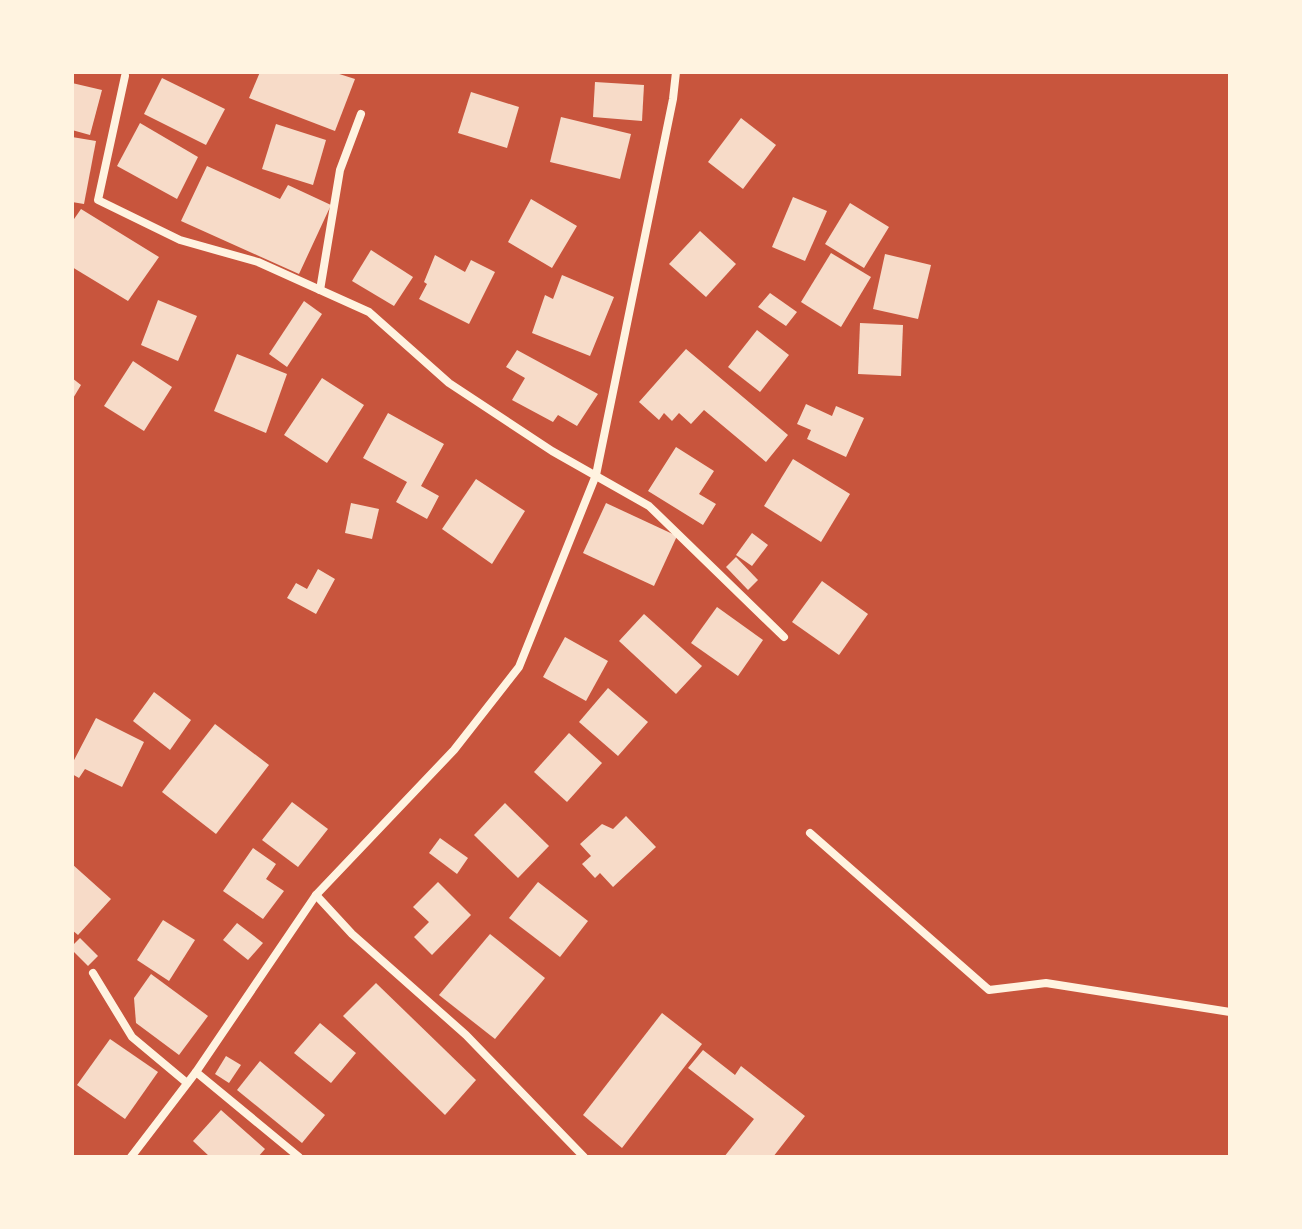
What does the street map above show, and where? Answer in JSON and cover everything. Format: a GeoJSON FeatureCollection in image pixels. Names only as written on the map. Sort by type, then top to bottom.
{"type":"FeatureCollection","features":[{"type":"Feature","properties":{"kind":"street"},"geometry":{"type":"LineString","coordinates":[[131,1157],[196,1072],[316,895],[454,750],[519,667],[596,475],[670,115],[676,72]]}},
{"type":"Feature","properties":{"kind":"street"},"geometry":{"type":"LineString","coordinates":[[125,76],[98,200],[180,240],[258,262],[369,312],[449,383],[552,451],[649,506],[784,637]]}},
{"type":"Feature","properties":{"kind":"street"},"geometry":{"type":"LineString","coordinates":[[320,290],[340,170],[361,114]]}},
{"type":"Feature","properties":{"kind":"street"},"geometry":{"type":"LineString","coordinates":[[810,833],[989,990],[1046,983],[1230,1012]]}},
{"type":"Feature","properties":{"kind":"street"},"geometry":{"type":"LineString","coordinates":[[316,895],[352,934],[466,1035],[584,1157]]}},
{"type":"Feature","properties":{"kind":"street"},"geometry":{"type":"LineString","coordinates":[[93,973],[132,1037],[187,1083]]}},
{"type":"Feature","properties":{"kind":"street"},"geometry":{"type":"LineString","coordinates":[[196,1072],[299,1157]]}},
{"type":"Feature","properties":{"kind":"building"},"geometry":{"type":"Polygon","coordinates":[[[260,72],[333,72],[355,79],[335,131],[249,98],[260,72]]]}},
{"type":"Feature","properties":{"kind":"building"},"geometry":{"type":"Polygon","coordinates":[[[162,78],[225,109],[206,145],[144,114],[162,78]]]}},
{"type":"Feature","properties":{"kind":"building"},"geometry":{"type":"Polygon","coordinates":[[[595,82],[644,85],[642,121],[593,117],[595,82]]]}},
{"type":"Feature","properties":{"kind":"building"},"geometry":{"type":"Polygon","coordinates":[[[72,83],[102,90],[90,135],[72,130],[72,83]]]}},
{"type":"Feature","properties":{"kind":"building"},"geometry":{"type":"Polygon","coordinates":[[[471,92],[519,107],[507,148],[458,133],[471,92]]]}},
{"type":"Feature","properties":{"kind":"building"},"geometry":{"type":"Polygon","coordinates":[[[561,117],[631,134],[620,179],[550,162],[561,117]]]}},
{"type":"Feature","properties":{"kind":"building"},"geometry":{"type":"Polygon","coordinates":[[[741,118],[776,145],[743,189],[708,162],[741,118]]]}},
{"type":"Feature","properties":{"kind":"building"},"geometry":{"type":"Polygon","coordinates":[[[140,123],[198,157],[177,199],[117,166],[140,123]]]}},
{"type":"Feature","properties":{"kind":"building"},"geometry":{"type":"Polygon","coordinates":[[[276,124],[326,140],[313,185],[262,169],[276,124]]]}},
{"type":"Feature","properties":{"kind":"building"},"geometry":{"type":"Polygon","coordinates":[[[72,137],[96,141],[84,204],[72,202],[72,137]]]}},
{"type":"Feature","properties":{"kind":"building"},"geometry":{"type":"Polygon","coordinates":[[[207,166],[280,199],[288,185],[331,205],[299,274],[181,221],[207,166]]]}},
{"type":"Feature","properties":{"kind":"building"},"geometry":{"type":"Polygon","coordinates":[[[793,197],[827,211],[805,261],[772,247],[793,197]]]}},
{"type":"Feature","properties":{"kind":"building"},"geometry":{"type":"Polygon","coordinates":[[[531,199],[577,226],[552,268],[508,242],[531,199]]]}},
{"type":"Feature","properties":{"kind":"building"},"geometry":{"type":"Polygon","coordinates":[[[850,203],[889,227],[864,268],[825,244],[850,203]]]}},
{"type":"Feature","properties":{"kind":"building"},"geometry":{"type":"Polygon","coordinates":[[[81,209],[159,257],[128,301],[72,267],[72,222],[81,209]]]}},
{"type":"Feature","properties":{"kind":"building"},"geometry":{"type":"Polygon","coordinates":[[[700,231],[736,264],[706,297],[669,264],[700,231]]]}},
{"type":"Feature","properties":{"kind":"building"},"geometry":{"type":"Polygon","coordinates":[[[371,250],[413,277],[394,306],[352,281],[371,250]]]}},
{"type":"Feature","properties":{"kind":"building"},"geometry":{"type":"Polygon","coordinates":[[[831,253],[871,277],[841,327],[801,302],[831,253]]]}},
{"type":"Feature","properties":{"kind":"building"},"geometry":{"type":"Polygon","coordinates":[[[885,254],[931,265],[918,319],[873,309],[885,254]]]}},
{"type":"Feature","properties":{"kind":"building"},"geometry":{"type":"Polygon","coordinates":[[[435,255],[465,272],[471,260],[495,272],[469,324],[419,299],[435,255]]]}},
{"type":"Feature","properties":{"kind":"building"},"geometry":{"type":"Polygon","coordinates":[[[562,275],[614,297],[590,356],[532,333],[545,295],[553,299],[562,275]]]}},
{"type":"Feature","properties":{"kind":"building"},"geometry":{"type":"Polygon","coordinates":[[[770,293],[797,312],[786,326],[758,307],[770,293]]]}},
{"type":"Feature","properties":{"kind":"building"},"geometry":{"type":"Polygon","coordinates":[[[158,300],[197,316],[178,361],[141,345],[158,300]]]}},
{"type":"Feature","properties":{"kind":"building"},"geometry":{"type":"Polygon","coordinates":[[[304,301],[322,314],[287,367],[269,354],[304,301]]]}},
{"type":"Feature","properties":{"kind":"building"},"geometry":{"type":"Polygon","coordinates":[[[860,323],[903,325],[901,376],[858,374],[860,323]]]}},
{"type":"Feature","properties":{"kind":"building"},"geometry":{"type":"Polygon","coordinates":[[[757,330],[789,355],[760,392],[728,367],[757,330]]]}},
{"type":"Feature","properties":{"kind":"building"},"geometry":{"type":"Polygon","coordinates":[[[686,349],[788,435],[766,462],[704,410],[691,424],[679,413],[672,421],[664,413],[659,420],[639,402],[686,349]]]}},
{"type":"Feature","properties":{"kind":"building"},"geometry":{"type":"Polygon","coordinates":[[[517,350],[598,394],[577,426],[558,415],[553,422],[512,400],[525,378],[506,367],[517,350]]]}},
{"type":"Feature","properties":{"kind":"building"},"geometry":{"type":"Polygon","coordinates":[[[237,354],[287,374],[266,433],[214,411],[237,354]]]}},
{"type":"Feature","properties":{"kind":"building"},"geometry":{"type":"Polygon","coordinates":[[[133,361],[172,387],[144,431],[104,406],[133,361]]]}},
{"type":"Feature","properties":{"kind":"building"},"geometry":{"type":"Polygon","coordinates":[[[72,378],[81,385],[72,400],[72,378]]]}},
{"type":"Feature","properties":{"kind":"building"},"geometry":{"type":"Polygon","coordinates":[[[322,378],[364,405],[327,463],[284,435],[322,378]]]}},
{"type":"Feature","properties":{"kind":"building"},"geometry":{"type":"Polygon","coordinates":[[[806,404],[832,416],[836,406],[864,418],[846,457],[807,439],[811,430],[797,424],[806,404]]]}},
{"type":"Feature","properties":{"kind":"building"},"geometry":{"type":"Polygon","coordinates":[[[388,413],[444,444],[421,486],[439,496],[427,519],[396,502],[407,482],[363,458],[388,413]]]}},
{"type":"Feature","properties":{"kind":"building"},"geometry":{"type":"Polygon","coordinates":[[[676,447],[714,471],[699,494],[716,504],[703,525],[648,491],[676,447]]]}},
{"type":"Feature","properties":{"kind":"building"},"geometry":{"type":"Polygon","coordinates":[[[793,459],[850,494],[821,542],[764,506],[793,459]]]}},
{"type":"Feature","properties":{"kind":"building"},"geometry":{"type":"Polygon","coordinates":[[[476,479],[525,511],[492,564],[442,529],[476,479]]]}},
{"type":"Feature","properties":{"kind":"building"},"geometry":{"type":"Polygon","coordinates":[[[351,503],[379,509],[372,539],[345,533],[351,503]]]}},
{"type":"Feature","properties":{"kind":"building"},"geometry":{"type":"Polygon","coordinates":[[[606,503],[677,536],[654,586],[583,553],[606,503]]]}},
{"type":"Feature","properties":{"kind":"building"},"geometry":{"type":"Polygon","coordinates":[[[752,533],[768,545],[752,566],[736,555],[752,533]]]}},
{"type":"Feature","properties":{"kind":"building"},"geometry":{"type":"Polygon","coordinates":[[[736,557],[758,580],[748,590],[726,567],[736,557]]]}},
{"type":"Feature","properties":{"kind":"building"},"geometry":{"type":"Polygon","coordinates":[[[318,569],[335,579],[316,614],[287,598],[296,583],[307,589],[318,569]]]}},
{"type":"Feature","properties":{"kind":"building"},"geometry":{"type":"Polygon","coordinates":[[[822,581],[868,614],[839,655],[792,622],[822,581]]]}},
{"type":"Feature","properties":{"kind":"building"},"geometry":{"type":"Polygon","coordinates":[[[717,607],[763,640],[738,676],[691,643],[717,607]]]}},
{"type":"Feature","properties":{"kind":"building"},"geometry":{"type":"Polygon","coordinates":[[[644,614],[702,666],[676,694],[619,641],[644,614]]]}},
{"type":"Feature","properties":{"kind":"building"},"geometry":{"type":"Polygon","coordinates":[[[565,637],[608,661],[586,701],[543,677],[565,637]]]}},
{"type":"Feature","properties":{"kind":"building"},"geometry":{"type":"Polygon","coordinates":[[[608,688],[648,722],[618,756],[579,722],[608,688]]]}},
{"type":"Feature","properties":{"kind":"building"},"geometry":{"type":"Polygon","coordinates":[[[154,692],[191,720],[170,750],[133,721],[154,692]]]}},
{"type":"Feature","properties":{"kind":"building"},"geometry":{"type":"Polygon","coordinates":[[[96,718],[144,742],[122,787],[85,769],[79,778],[72,774],[72,764],[96,718]]]}},
{"type":"Feature","properties":{"kind":"building"},"geometry":{"type":"Polygon","coordinates":[[[215,724],[269,765],[216,834],[162,792],[215,724]]]}},
{"type":"Feature","properties":{"kind":"building"},"geometry":{"type":"Polygon","coordinates":[[[569,733],[602,763],[567,802],[534,772],[569,733]]]}},
{"type":"Feature","properties":{"kind":"building"},"geometry":{"type":"Polygon","coordinates":[[[292,802],[328,829],[298,867],[262,840],[292,802]]]}},
{"type":"Feature","properties":{"kind":"building"},"geometry":{"type":"Polygon","coordinates":[[[505,803],[549,846],[518,878],[474,835],[505,803]]]}},
{"type":"Feature","properties":{"kind":"building"},"geometry":{"type":"Polygon","coordinates":[[[626,816],[656,847],[613,887],[600,873],[595,878],[582,864],[591,856],[580,844],[602,824],[613,829],[626,816]]]}},
{"type":"Feature","properties":{"kind":"building"},"geometry":{"type":"Polygon","coordinates":[[[440,838],[468,858],[457,874],[429,853],[440,838]]]}},
{"type":"Feature","properties":{"kind":"building"},"geometry":{"type":"Polygon","coordinates":[[[253,848],[276,864],[266,879],[284,891],[263,919],[223,891],[253,848]]]}},
{"type":"Feature","properties":{"kind":"building"},"geometry":{"type":"Polygon","coordinates":[[[72,864],[111,899],[78,935],[72,930],[72,864]]]}},
{"type":"Feature","properties":{"kind":"building"},"geometry":{"type":"Polygon","coordinates":[[[438,882],[471,915],[432,955],[414,937],[429,922],[413,907],[438,882]]]}},
{"type":"Feature","properties":{"kind":"building"},"geometry":{"type":"Polygon","coordinates":[[[538,882],[588,921],[560,957],[509,918],[538,882]]]}},
{"type":"Feature","properties":{"kind":"building"},"geometry":{"type":"Polygon","coordinates":[[[163,920],[195,940],[169,981],[137,960],[163,920]]]}},
{"type":"Feature","properties":{"kind":"building"},"geometry":{"type":"Polygon","coordinates":[[[237,923],[263,943],[248,960],[223,940],[237,923]]]}},
{"type":"Feature","properties":{"kind":"building"},"geometry":{"type":"Polygon","coordinates":[[[490,934],[545,978],[495,1039],[439,995],[490,934]]]}},
{"type":"Feature","properties":{"kind":"building"},"geometry":{"type":"Polygon","coordinates":[[[80,938],[98,956],[88,966],[72,950],[80,938]]]}},
{"type":"Feature","properties":{"kind":"building"},"geometry":{"type":"Polygon","coordinates":[[[151,974],[208,1016],[179,1055],[136,1023],[134,998],[151,974]]]}},
{"type":"Feature","properties":{"kind":"building"},"geometry":{"type":"Polygon","coordinates":[[[376,983],[476,1080],[445,1115],[343,1016],[376,983]]]}},
{"type":"Feature","properties":{"kind":"building"},"geometry":{"type":"Polygon","coordinates":[[[662,1013],[702,1044],[622,1148],[583,1115],[662,1013]]]}},
{"type":"Feature","properties":{"kind":"building"},"geometry":{"type":"Polygon","coordinates":[[[320,1023],[356,1053],[331,1083],[294,1053],[320,1023]]]}},
{"type":"Feature","properties":{"kind":"building"},"geometry":{"type":"Polygon","coordinates":[[[110,1039],[158,1072],[125,1119],[77,1085],[110,1039]]]}},
{"type":"Feature","properties":{"kind":"building"},"geometry":{"type":"Polygon","coordinates":[[[703,1050],[735,1075],[741,1066],[805,1116],[773,1157],[724,1157],[754,1119],[688,1068],[703,1050]]]}},
{"type":"Feature","properties":{"kind":"building"},"geometry":{"type":"Polygon","coordinates":[[[226,1056],[241,1065],[229,1083],[215,1074],[226,1056]]]}},
{"type":"Feature","properties":{"kind":"building"},"geometry":{"type":"Polygon","coordinates":[[[260,1061],[325,1115],[302,1143],[237,1090],[260,1061]]]}},
{"type":"Feature","properties":{"kind":"building"},"geometry":{"type":"Polygon","coordinates":[[[221,1110],[265,1149],[258,1157],[210,1157],[193,1141],[221,1110]]]}}]}
